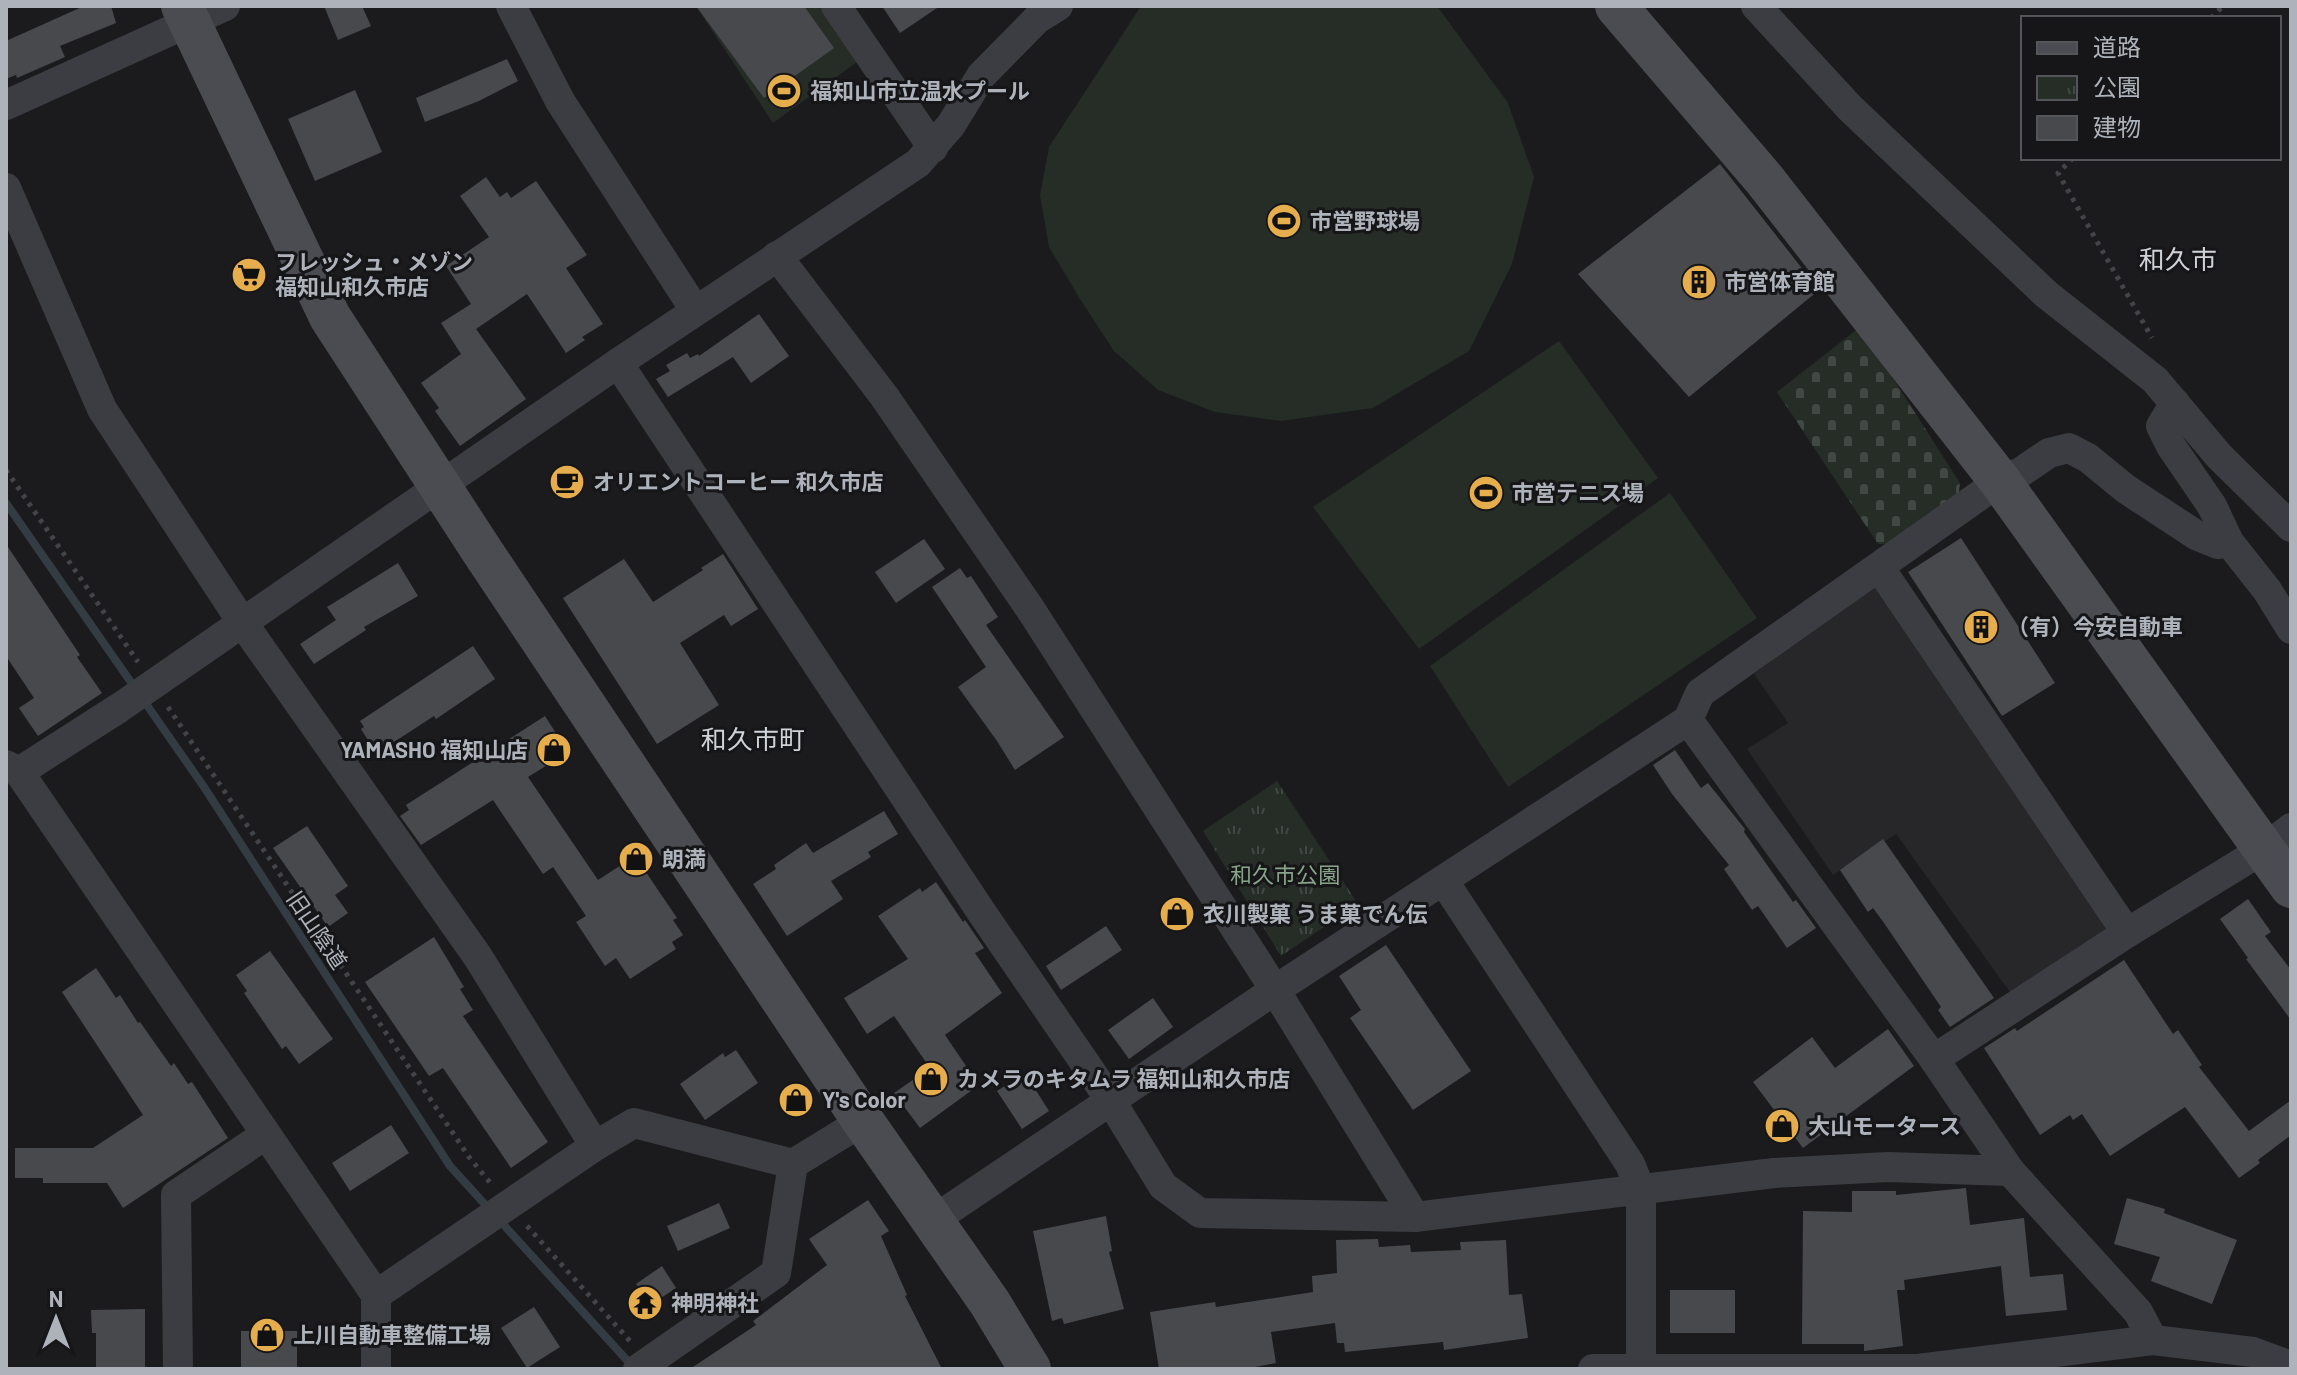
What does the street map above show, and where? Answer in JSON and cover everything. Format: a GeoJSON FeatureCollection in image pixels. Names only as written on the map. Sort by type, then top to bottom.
{"type":"FeatureCollection","features":[{"type":"Feature","properties":{"kind":"street"},"geometry":{"type":"LineString","coordinates":[[511,6],[560,101],[695,310]]}},
{"type":"Feature","properties":{"kind":"street"},"geometry":{"type":"LineString","coordinates":[[836,6],[933,148]]}},
{"type":"Feature","properties":{"kind":"street"},"geometry":{"type":"LineString","coordinates":[[376,1369],[376,1295],[12,769],[119,708],[695,310],[918,163],[951,125],[981,76],[1037,19],[1058,6]]}},
{"type":"Feature","properties":{"kind":"street"},"geometry":{"type":"LineString","coordinates":[[1616,6],[1764,179],[2278,838],[2291,887]]}},
{"type":"Feature","properties":{"kind":"street"},"geometry":{"type":"LineString","coordinates":[[1756,6],[1850,108],[2046,294],[2155,380],[2219,456],[2291,527]]}},
{"type":"Feature","properties":{"kind":"street"},"geometry":{"type":"LineString","coordinates":[[6,105],[198,12],[330,317],[863,1121],[990,1303],[1030,1369]]}},
{"type":"Feature","properties":{"kind":"street"},"geometry":{"type":"LineString","coordinates":[[6,188],[102,409],[242,622],[478,957],[595,1146]]}},
{"type":"Feature","properties":{"kind":"street"},"geometry":{"type":"LineString","coordinates":[[777,256],[884,396],[1031,610],[1275,990],[1415,1217]]}},
{"type":"Feature","properties":{"kind":"street"},"geometry":{"type":"LineString","coordinates":[[618,363],[980,910],[1111,1101],[1163,1186],[1200,1213],[1415,1217],[1774,1173],[1888,1167],[2010,1171]]}},
{"type":"Feature","properties":{"kind":"street"},"geometry":{"type":"LineString","coordinates":[[2175,403],[2161,426],[2171,446],[2212,506],[2229,542],[2267,590],[2291,629]]}},
{"type":"Feature","properties":{"kind":"street"},"geometry":{"type":"LineString","coordinates":[[932,1221],[1275,990],[1688,720],[1700,693],[2000,481],[2021,472],[2049,453],[2069,448],[2088,458],[2126,489],[2196,535],[2218,544],[2229,542]]}},
{"type":"Feature","properties":{"kind":"street"},"geometry":{"type":"LineString","coordinates":[[1879,567],[2127,933]]}},
{"type":"Feature","properties":{"kind":"street"},"geometry":{"type":"LineString","coordinates":[[1688,720],[1934,1059],[2010,1171],[2138,1312],[2153,1340]]}},
{"type":"Feature","properties":{"kind":"street"},"geometry":{"type":"LineString","coordinates":[[1934,1059],[2278,838]]}},
{"type":"Feature","properties":{"kind":"street"},"geometry":{"type":"LineString","coordinates":[[1443,880],[1630,1164],[1641,1191],[1641,1367]]}},
{"type":"Feature","properties":{"kind":"street"},"geometry":{"type":"LineString","coordinates":[[376,1295],[595,1146],[634,1123],[793,1164],[863,1121]]}},
{"type":"Feature","properties":{"kind":"street"},"geometry":{"type":"LineString","coordinates":[[178,1369],[176,1195],[265,1135]]}},
{"type":"Feature","properties":{"kind":"street"},"geometry":{"type":"LineString","coordinates":[[644,1366],[776,1273],[793,1164]]}},
{"type":"Feature","properties":{"kind":"street"},"geometry":{"type":"LineString","coordinates":[[1593,1369],[1918,1369],[2153,1340],[2253,1352],[2291,1366]]}},
{"type":"Feature","properties":{"kind":"path"},"geometry":{"type":"LineString","coordinates":[[2071,160],[2058,173],[2153,340],[2155,380]]}},
{"type":"Feature","properties":{"kind":"path","name":"旧山陰道"},"geometry":{"type":"LineString","coordinates":[[6,470],[469,1157],[644,1366]]}},
{"type":"Feature","properties":{"kind":"shaded area"},"geometry":{"type":"Polygon","coordinates":[[[1881,583],[2107,929],[2010,992],[1896,834],[1833,875],[1747,749],[1788,723],[1754,674],[1867,585],[1881,583]]]}},
{"type":"Feature","properties":{"kind":"green space","name":"福知山市立温水プール"},"geometry":{"type":"Polygon","coordinates":[[[696,6],[826,6],[861,59],[773,123],[696,6]]]}},
{"type":"Feature","properties":{"kind":"green space","name":"市営野球場"},"geometry":{"type":"Polygon","coordinates":[[[1141,6],[1437,6],[1508,103],[1534,177],[1512,264],[1469,351],[1373,408],[1281,421],[1215,412],[1158,390],[1114,351],[1049,247],[1040,195],[1049,147],[1141,6]]]}},
{"type":"Feature","properties":{"kind":"green space"},"geometry":{"type":"Polygon","coordinates":[[[1860,327],[1960,483],[1959,492],[1888,544],[1878,544],[1777,392],[1860,327]]]}},
{"type":"Feature","properties":{"kind":"green space","name":"市営テニス場"},"geometry":{"type":"Polygon","coordinates":[[[1559,341],[1658,478],[1419,649],[1313,507],[1559,341]]]}},
{"type":"Feature","properties":{"kind":"green space","name":"市営テニス場"},"geometry":{"type":"Polygon","coordinates":[[[1670,493],[1757,618],[1508,787],[1430,666],[1670,493]]]}},
{"type":"Feature","properties":{"kind":"green space","name":"和久市公園"},"geometry":{"type":"Polygon","coordinates":[[[1277,781],[1358,904],[1281,956],[1203,831],[1277,781]]]}},
{"type":"Feature","properties":{"kind":"building"},"geometry":{"type":"Polygon","coordinates":[[[84,6],[111,6],[116,23],[60,46],[65,57],[17,78],[16,75],[6,79],[6,41],[84,6]]]}},
{"type":"Feature","properties":{"kind":"building"},"geometry":{"type":"Polygon","coordinates":[[[324,6],[362,6],[371,26],[338,40],[324,6]]]}},
{"type":"Feature","properties":{"kind":"building","name":"福知山市立温水プール"},"geometry":{"type":"Polygon","coordinates":[[[696,6],[804,6],[834,48],[764,98],[696,6]]]}},
{"type":"Feature","properties":{"kind":"building"},"geometry":{"type":"Polygon","coordinates":[[[882,6],[940,6],[900,33],[882,6]]]}},
{"type":"Feature","properties":{"kind":"building"},"geometry":{"type":"Polygon","coordinates":[[[507,59],[518,81],[479,101],[425,122],[416,98],[507,59]]]}},
{"type":"Feature","properties":{"kind":"building"},"geometry":{"type":"Polygon","coordinates":[[[355,90],[382,152],[315,181],[288,119],[355,90]]]}},
{"type":"Feature","properties":{"kind":"building","name":"市営体育館"},"geometry":{"type":"Polygon","coordinates":[[[1720,164],[1819,290],[1689,397],[1578,274],[1720,164]]]}},
{"type":"Feature","properties":{"kind":"building"},"geometry":{"type":"Polygon","coordinates":[[[486,177],[500,197],[507,192],[511,198],[536,181],[587,255],[566,268],[603,324],[582,337],[585,340],[566,353],[527,294],[476,329],[526,399],[460,446],[435,411],[439,408],[421,383],[461,354],[441,323],[471,304],[446,266],[489,237],[460,196],[486,177]]]}},
{"type":"Feature","properties":{"kind":"building"},"geometry":{"type":"Polygon","coordinates":[[[759,314],[789,356],[751,383],[733,357],[668,397],[656,379],[670,371],[666,365],[687,353],[690,358],[699,356],[759,314]]]}},
{"type":"Feature","properties":{"kind":"building","name":"（有）今安自動車"},"geometry":{"type":"Polygon","coordinates":[[[1961,538],[2055,683],[2002,716],[1908,572],[1961,538]]]}},
{"type":"Feature","properties":{"kind":"building"},"geometry":{"type":"Polygon","coordinates":[[[924,539],[945,569],[896,603],[875,572],[924,539]]]}},
{"type":"Feature","properties":{"kind":"building"},"geometry":{"type":"Polygon","coordinates":[[[6,544],[102,693],[38,736],[19,708],[34,698],[6,656],[6,544]]]}},
{"type":"Feature","properties":{"kind":"building"},"geometry":{"type":"Polygon","coordinates":[[[723,554],[758,609],[731,626],[724,615],[680,643],[719,705],[657,744],[563,598],[624,559],[653,602],[723,554]]]}},
{"type":"Feature","properties":{"kind":"building"},"geometry":{"type":"Polygon","coordinates":[[[398,563],[418,596],[364,627],[366,630],[314,664],[300,644],[336,620],[327,607],[398,563]]]}},
{"type":"Feature","properties":{"kind":"building"},"geometry":{"type":"Polygon","coordinates":[[[960,568],[967,578],[971,576],[998,617],[986,625],[1064,737],[1015,770],[958,687],[986,667],[932,587],[960,568]]]}},
{"type":"Feature","properties":{"kind":"building"},"geometry":{"type":"Polygon","coordinates":[[[473,646],[495,679],[436,719],[434,716],[391,744],[389,740],[374,750],[361,729],[364,727],[360,721],[473,646]]]}},
{"type":"Feature","properties":{"kind":"building"},"geometry":{"type":"Polygon","coordinates":[[[545,716],[568,752],[528,777],[598,880],[635,856],[677,918],[673,920],[683,935],[672,942],[676,949],[630,979],[616,958],[605,966],[576,922],[586,916],[553,867],[543,874],[493,800],[421,845],[400,816],[409,810],[406,805],[545,716]]]}},
{"type":"Feature","properties":{"kind":"building"},"geometry":{"type":"Polygon","coordinates":[[[1675,750],[1701,788],[1708,783],[1745,829],[1744,832],[1793,902],[1796,900],[1816,928],[1787,948],[1758,906],[1752,910],[1724,869],[1729,865],[1672,794],[1653,765],[1675,750]]]}},
{"type":"Feature","properties":{"kind":"building"},"geometry":{"type":"Polygon","coordinates":[[[884,811],[898,834],[868,852],[871,857],[831,881],[843,899],[787,936],[753,884],[806,843],[813,853],[884,811]]]}},
{"type":"Feature","properties":{"kind":"building"},"geometry":{"type":"Polygon","coordinates":[[[307,826],[348,886],[335,895],[348,913],[328,927],[273,848],[307,826]]]}},
{"type":"Feature","properties":{"kind":"building"},"geometry":{"type":"Polygon","coordinates":[[[1883,839],[1994,998],[1950,1027],[1938,1010],[1941,1007],[1884,923],[1873,908],[1868,912],[1840,870],[1883,839]]]}},
{"type":"Feature","properties":{"kind":"building"},"geometry":{"type":"Polygon","coordinates":[[[936,882],[984,948],[975,953],[1002,993],[945,1035],[979,1085],[920,1128],[894,1093],[930,1068],[894,1016],[867,1034],[844,998],[908,959],[878,916],[920,888],[922,892],[936,882]]]}},
{"type":"Feature","properties":{"kind":"building"},"geometry":{"type":"Polygon","coordinates":[[[2248,899],[2271,932],[2265,936],[2291,970],[2291,1020],[2220,919],[2248,899]]]}},
{"type":"Feature","properties":{"kind":"building"},"geometry":{"type":"Polygon","coordinates":[[[1106,926],[1122,950],[1061,990],[1046,966],[1106,926]]]}},
{"type":"Feature","properties":{"kind":"building"},"geometry":{"type":"Polygon","coordinates":[[[434,937],[464,987],[460,989],[473,1010],[463,1016],[548,1142],[511,1168],[443,1068],[429,1076],[365,982],[434,937]]]}},
{"type":"Feature","properties":{"kind":"building"},"geometry":{"type":"Polygon","coordinates":[[[1386,945],[1471,1071],[1413,1110],[1350,1018],[1361,1010],[1339,976],[1386,945]]]}},
{"type":"Feature","properties":{"kind":"building"},"geometry":{"type":"Polygon","coordinates":[[[270,951],[333,1039],[299,1064],[286,1046],[282,1049],[244,993],[247,991],[236,975],[270,951]]]}},
{"type":"Feature","properties":{"kind":"building"},"geometry":{"type":"Polygon","coordinates":[[[2124,960],[2173,1034],[2178,1030],[2202,1065],[2199,1067],[2249,1131],[2291,1100],[2291,1135],[2239,1178],[2185,1107],[2110,1156],[2082,1114],[2073,1120],[2070,1115],[2040,1135],[1984,1048],[2015,1028],[2017,1031],[2124,960]]]}},
{"type":"Feature","properties":{"kind":"building"},"geometry":{"type":"Polygon","coordinates":[[[96,968],[116,998],[120,995],[171,1066],[174,1063],[188,1084],[192,1082],[228,1138],[123,1208],[107,1183],[43,1183],[43,1178],[15,1178],[15,1148],[93,1148],[143,1115],[62,992],[96,968]]]}},
{"type":"Feature","properties":{"kind":"building"},"geometry":{"type":"Polygon","coordinates":[[[1153,998],[1173,1027],[1129,1059],[1108,1030],[1153,998]]]}},
{"type":"Feature","properties":{"kind":"building"},"geometry":{"type":"Polygon","coordinates":[[[1888,1029],[1914,1066],[1803,1148],[1753,1082],[1812,1037],[1835,1068],[1888,1029]]]}},
{"type":"Feature","properties":{"kind":"building"},"geometry":{"type":"Polygon","coordinates":[[[736,1050],[758,1083],[705,1120],[680,1084],[723,1053],[725,1057],[736,1050]]]}},
{"type":"Feature","properties":{"kind":"building"},"geometry":{"type":"Polygon","coordinates":[[[1025,1073],[1049,1111],[1022,1129],[997,1091],[1025,1073]]]}},
{"type":"Feature","properties":{"kind":"building"},"geometry":{"type":"Polygon","coordinates":[[[391,1125],[409,1153],[350,1191],[332,1163],[391,1125]]]}},
{"type":"Feature","properties":{"kind":"building"},"geometry":{"type":"Polygon","coordinates":[[[1966,1188],[1970,1225],[2024,1218],[2030,1277],[2063,1274],[2067,1310],[2006,1316],[2001,1266],[1904,1280],[1905,1290],[1897,1290],[1903,1346],[1864,1351],[1864,1344],[1802,1344],[1803,1211],[1852,1212],[1852,1191],[1896,1191],[1896,1195],[1966,1188]]]}},
{"type":"Feature","properties":{"kind":"building"},"geometry":{"type":"Polygon","coordinates":[[[2127,1198],[2165,1209],[2164,1213],[2237,1240],[2212,1304],[2151,1281],[2160,1257],[2114,1244],[2127,1198]]]}},
{"type":"Feature","properties":{"kind":"building"},"geometry":{"type":"Polygon","coordinates":[[[868,1200],[889,1231],[881,1236],[905,1296],[942,1369],[690,1369],[756,1325],[753,1321],[827,1265],[809,1239],[868,1200]]]}},
{"type":"Feature","properties":{"kind":"building"},"geometry":{"type":"Polygon","coordinates":[[[719,1203],[730,1228],[678,1251],[667,1226],[719,1203]]]}},
{"type":"Feature","properties":{"kind":"building"},"geometry":{"type":"Polygon","coordinates":[[[1106,1216],[1112,1251],[1109,1252],[1124,1309],[1064,1324],[1062,1318],[1052,1321],[1033,1231],[1106,1216]]]}},
{"type":"Feature","properties":{"kind":"building"},"geometry":{"type":"Polygon","coordinates":[[[1378,1239],[1379,1247],[1410,1245],[1411,1252],[1461,1250],[1460,1242],[1506,1240],[1509,1295],[1522,1294],[1528,1338],[1444,1350],[1443,1342],[1345,1352],[1344,1343],[1337,1343],[1335,1323],[1271,1332],[1276,1363],[1245,1369],[1159,1369],[1150,1312],[1215,1302],[1216,1307],[1313,1292],[1312,1276],[1337,1273],[1336,1240],[1378,1239]]]}},
{"type":"Feature","properties":{"kind":"building"},"geometry":{"type":"Polygon","coordinates":[[[662,1266],[676,1288],[652,1304],[636,1284],[662,1266]]]}},
{"type":"Feature","properties":{"kind":"building"},"geometry":{"type":"Polygon","coordinates":[[[1670,1290],[1735,1290],[1735,1333],[1670,1333],[1670,1290]]]}},
{"type":"Feature","properties":{"kind":"building"},"geometry":{"type":"Polygon","coordinates":[[[534,1307],[560,1347],[527,1368],[501,1328],[534,1307]]]}},
{"type":"Feature","properties":{"kind":"building"},"geometry":{"type":"Polygon","coordinates":[[[145,1309],[145,1369],[96,1369],[96,1333],[92,1333],[91,1310],[145,1309]]]}},
{"type":"Feature","properties":{"kind":"building"},"geometry":{"type":"Polygon","coordinates":[[[241,1331],[297,1331],[297,1369],[241,1369],[241,1331]]]}},
{"type":"Feature","properties":{"kind":"waterway"},"geometry":{"type":"LineString","coordinates":[[6,503],[204,787],[450,1166],[634,1368]]}},
{"type":"Feature","properties":{"kind":"place","name":"福知山市立温水プール"},"geometry":{"type":"Point","coordinates":[784,91]}},
{"type":"Feature","properties":{"kind":"place","name":"市営野球場"},"geometry":{"type":"Point","coordinates":[1284,221]}},
{"type":"Feature","properties":{"kind":"place","name":"フレッシュ・メゾン 福知山和久市店"},"geometry":{"type":"Point","coordinates":[249,275]}},
{"type":"Feature","properties":{"kind":"place","name":"市営体育館"},"geometry":{"type":"Point","coordinates":[1699,282]}},
{"type":"Feature","properties":{"kind":"place","name":"オリエントコーヒー 和久市店"},"geometry":{"type":"Point","coordinates":[567,482]}},
{"type":"Feature","properties":{"kind":"place","name":"市営テニス場"},"geometry":{"type":"Point","coordinates":[1486,493]}},
{"type":"Feature","properties":{"kind":"place","name":"（有）今安自動車"},"geometry":{"type":"Point","coordinates":[1981,627]}},
{"type":"Feature","properties":{"kind":"place","name":"YAMASHO 福知山店"},"geometry":{"type":"Point","coordinates":[554,750]}},
{"type":"Feature","properties":{"kind":"place","name":"朗満"},"geometry":{"type":"Point","coordinates":[636,859]}},
{"type":"Feature","properties":{"kind":"place","name":"衣川製菓 うま菓でん伝"},"geometry":{"type":"Point","coordinates":[1177,914]}},
{"type":"Feature","properties":{"kind":"place","name":"カメラのキタムラ 福知山和久市店"},"geometry":{"type":"Point","coordinates":[931,1079]}},
{"type":"Feature","properties":{"kind":"place","name":"Y's Color"},"geometry":{"type":"Point","coordinates":[796,1100]}},
{"type":"Feature","properties":{"kind":"place","name":"大山モータース"},"geometry":{"type":"Point","coordinates":[1782,1126]}},
{"type":"Feature","properties":{"kind":"place","name":"神明神社"},"geometry":{"type":"Point","coordinates":[645,1303]}},
{"type":"Feature","properties":{"kind":"place","name":"上川自動車整備工場"},"geometry":{"type":"Point","coordinates":[267,1335]}},
{"type":"Feature","properties":{"kind":"district","name":"和久市"},"geometry":{"type":"Point","coordinates":[2178,260]}},
{"type":"Feature","properties":{"kind":"district","name":"和久市町"},"geometry":{"type":"Point","coordinates":[753,740]}}]}
